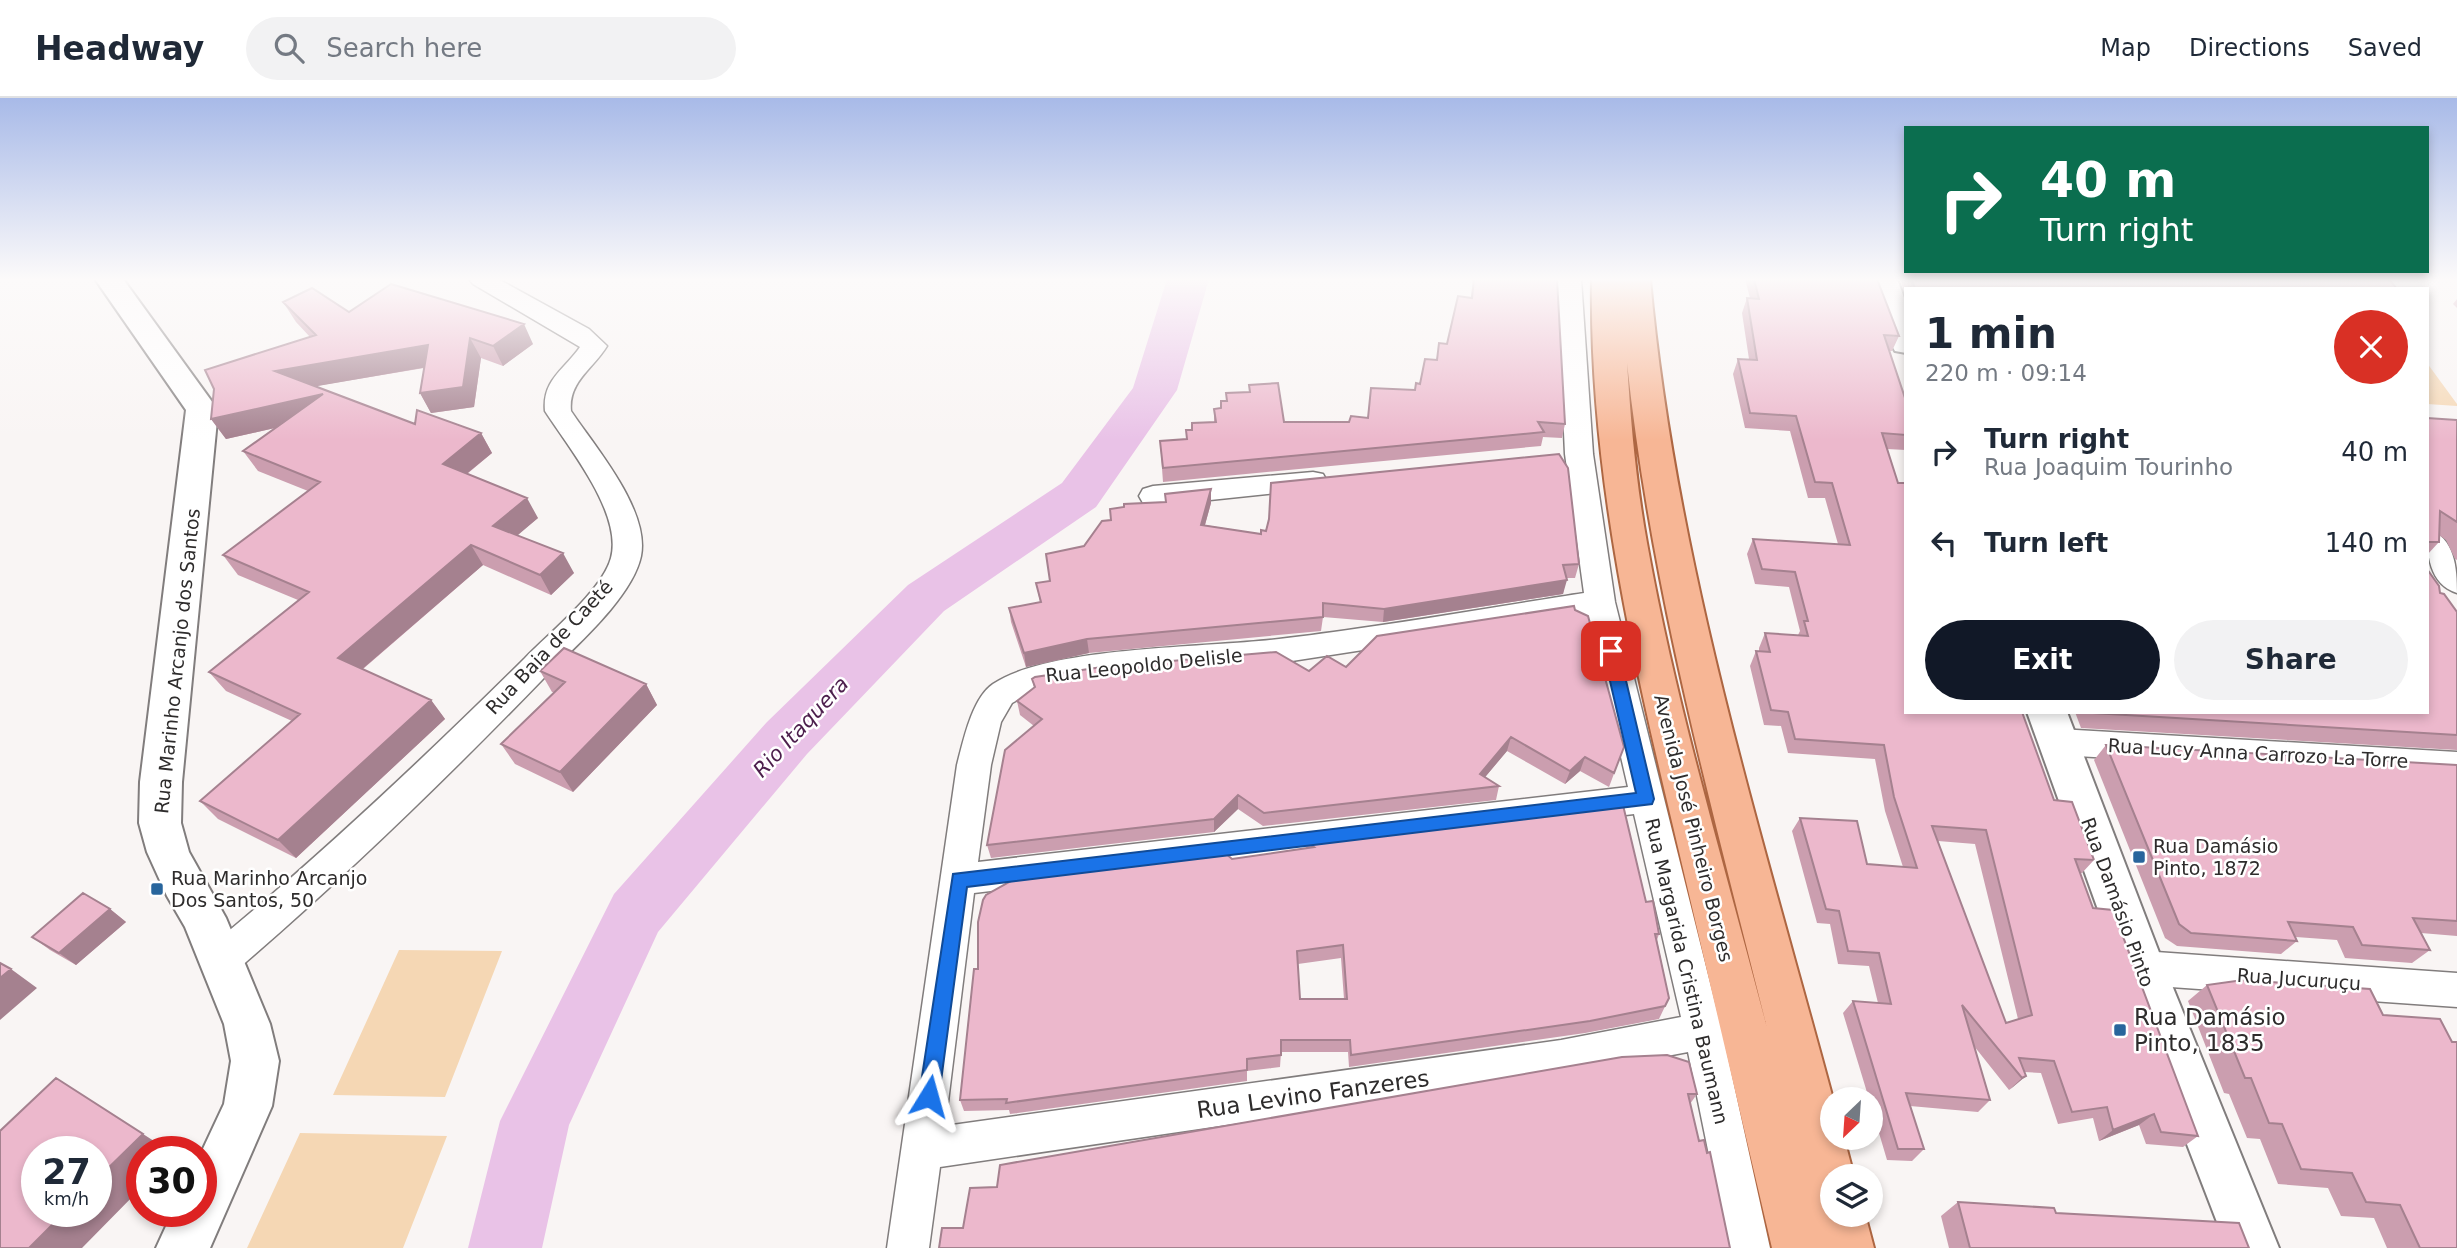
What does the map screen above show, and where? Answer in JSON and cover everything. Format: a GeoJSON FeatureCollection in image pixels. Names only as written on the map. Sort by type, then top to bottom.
{"type":"FeatureCollection","features":[{"type":"Feature","properties":{"kind":"main road","name":"Avenida José Pinheiro Borges"},"geometry":{"type":"LineString","coordinates":[[1609,333],[1616,444],[1629,543],[1652,657],[1798,1248]]}},
{"type":"Feature","properties":{"kind":"main road"},"geometry":{"type":"LineString","coordinates":[[1638,333],[1651,449],[1690,644],[1826,1164]]}},
{"type":"Feature","properties":{"kind":"main road"},"geometry":{"type":"LineString","coordinates":[[1842,1227],[1848,1248]]}},
{"type":"Feature","properties":{"kind":"street","name":"Rua Marinho Arcanjo dos Santos"},"geometry":{"type":"LineString","coordinates":[[147,333],[202,410],[161,782],[160,823],[182,883],[204,918],[247,1024],[255,1061],[248,1107],[217,1176]]}},
{"type":"Feature","properties":{"kind":"street","name":"Rua Baia de Caeté"},"geometry":{"type":"LineString","coordinates":[[220,961],[337,859],[509,693],[583,617],[615,577],[626,557],[627,530],[618,507],[558,411],[554,396],[560,384],[588,359],[594,346],[578,333]]}},
{"type":"Feature","properties":{"kind":"street","name":"Rua Margarida Cristina Baumann"},"geometry":{"type":"LineString","coordinates":[[1568,333],[1565,456],[1703,1031],[1749,1248]]}},
{"type":"Feature","properties":{"kind":"street"},"geometry":{"type":"LineString","coordinates":[[1153,496],[1343,477]]}},
{"type":"Feature","properties":{"kind":"street"},"geometry":{"type":"LineString","coordinates":[[2429,542],[2457,582]]}},
{"type":"Feature","properties":{"kind":"street"},"geometry":{"type":"LineString","coordinates":[[2429,595],[2457,597]]}},
{"type":"Feature","properties":{"kind":"street","name":"Rua Leopoldo Delisle"},"geometry":{"type":"LineString","coordinates":[[908,1248],[974,765],[985,721],[1000,694],[1030,677],[1103,667],[1279,651],[1600,602]]}},
{"type":"Feature","properties":{"kind":"street","name":"Rua Lucy Anna Carrozo La Torre"},"geometry":{"type":"LineString","coordinates":[[2053,727],[2457,765]]}},
{"type":"Feature","properties":{"kind":"street","name":"Rua Damásio Pinto"},"geometry":{"type":"LineString","coordinates":[[2053,727],[2142,968],[2253,1248]]}},
{"type":"Feature","properties":{"kind":"street"},"geometry":{"type":"LineString","coordinates":[[959,880],[1646,799]]}},
{"type":"Feature","properties":{"kind":"street","name":"Rua Jucuruçu"},"geometry":{"type":"LineString","coordinates":[[2142,968],[2457,990]]}},
{"type":"Feature","properties":{"kind":"street","name":"Rua Levino Fanzeres"},"geometry":{"type":"LineString","coordinates":[[921,1150],[1561,1058],[1703,1031]]}},
{"type":"Feature","properties":{"kind":"street","name":"Rua Marinho Arcanjo dos Santos"},"geometry":{"type":"LineString","coordinates":[[183,1248],[193,1227]]}},
{"type":"Feature","properties":{"kind":"shaded area"},"geometry":{"type":"Polygon","coordinates":[[[2429,366],[2457,404],[2429,404],[2429,366]]]}},
{"type":"Feature","properties":{"kind":"shaded area"},"geometry":{"type":"Polygon","coordinates":[[[399,950],[502,951],[445,1097],[333,1095],[399,950]]]}},
{"type":"Feature","properties":{"kind":"shaded area"},"geometry":{"type":"Polygon","coordinates":[[[300,1133],[447,1136],[403,1248],[247,1248],[300,1133]]]}},
{"type":"Feature","properties":{"kind":"building"},"geometry":{"type":"Polygon","coordinates":[[[314,333],[512,333],[493,346],[470,338],[463,387],[420,393],[428,345],[275,371],[415,424],[417,410],[481,433],[443,464],[527,498],[493,526],[563,553],[540,575],[471,545],[338,658],[431,700],[278,840],[200,801],[300,714],[209,672],[309,592],[223,555],[320,482],[243,451],[323,394],[211,419],[214,389],[205,370],[316,335],[314,333]]]}},
{"type":"Feature","properties":{"kind":"building"},"geometry":{"type":"Polygon","coordinates":[[[1450,333],[1560,333],[1565,424],[1538,422],[1544,432],[1163,468],[1160,441],[1187,439],[1186,430],[1192,430],[1192,423],[1216,422],[1214,409],[1221,408],[1221,401],[1227,401],[1226,393],[1250,392],[1249,385],[1278,383],[1284,422],[1349,422],[1351,416],[1368,418],[1371,388],[1415,390],[1416,383],[1420,384],[1425,359],[1437,360],[1439,343],[1447,344],[1450,333]]]}},
{"type":"Feature","properties":{"kind":"building"},"geometry":{"type":"Polygon","coordinates":[[[1753,333],[1898,333],[1899,336],[1884,335],[1904,395],[1904,435],[1882,433],[1898,483],[1904,483],[1904,714],[2023,714],[2054,800],[2072,802],[2094,860],[2075,859],[2093,908],[2113,910],[2198,1136],[2161,1132],[2154,1114],[2113,1130],[2107,1107],[2072,1112],[2054,1061],[2019,1058],[2026,1076],[2022,1078],[1962,1005],[1990,1100],[1906,1093],[1924,1149],[1898,1149],[1883,1100],[1883,1087],[1879,1087],[1853,1001],[1891,1004],[1879,953],[1848,951],[1839,911],[1826,909],[1800,818],[1857,821],[1867,864],[1917,868],[1894,797],[1884,745],[1795,739],[1788,712],[1771,710],[1756,651],[1770,652],[1765,633],[1808,636],[1804,621],[1808,621],[1795,572],[1762,569],[1753,539],[1850,545],[1832,483],[1815,482],[1796,416],[1750,413],[1738,359],[1757,360],[1753,333]],[[1932,826],[2006,1023],[2032,1015],[1986,830],[1932,826]]]}},
{"type":"Feature","properties":{"kind":"building"},"geometry":{"type":"Polygon","coordinates":[[[2429,418],[2457,420],[2457,522],[2440,511],[2439,542],[2429,542],[2429,418]]]}},
{"type":"Feature","properties":{"kind":"building"},"geometry":{"type":"Polygon","coordinates":[[[1559,454],[1568,468],[1579,564],[1563,565],[1567,580],[1384,609],[1323,603],[1323,617],[1087,639],[1024,653],[1009,608],[1041,602],[1036,583],[1050,581],[1046,554],[1084,546],[1102,521],[1111,520],[1110,509],[1124,507],[1124,504],[1166,502],[1165,494],[1211,489],[1201,525],[1261,534],[1261,530],[1266,531],[1269,519],[1271,483],[1559,454]]]}},
{"type":"Feature","properties":{"kind":"building"},"geometry":{"type":"Polygon","coordinates":[[[2429,572],[2439,586],[2440,593],[2444,594],[2457,612],[2457,735],[2110,714],[2429,714],[2429,572]]]}},
{"type":"Feature","properties":{"kind":"building"},"geometry":{"type":"Polygon","coordinates":[[[1574,606],[1575,610],[1588,616],[1624,747],[1614,773],[1585,757],[1570,771],[1511,737],[1480,774],[1499,786],[1264,813],[1238,795],[1214,819],[987,845],[1005,750],[1042,719],[1017,701],[1035,687],[1032,679],[1035,677],[1102,667],[1276,652],[1309,671],[1327,656],[1346,667],[1377,636],[1574,606]]]}},
{"type":"Feature","properties":{"kind":"building"},"geometry":{"type":"Polygon","coordinates":[[[564,648],[646,684],[560,772],[501,744],[565,682],[540,671],[564,648]]]}},
{"type":"Feature","properties":{"kind":"building"},"geometry":{"type":"Polygon","coordinates":[[[2106,745],[2457,765],[2457,921],[2413,918],[2430,950],[2362,945],[2353,927],[2288,922],[2297,941],[2191,933],[2179,924],[2106,745]]]}},
{"type":"Feature","properties":{"kind":"building"},"geometry":{"type":"Polygon","coordinates":[[[1623,805],[1646,902],[1653,901],[1659,934],[1655,934],[1669,998],[1665,1006],[1590,1021],[1351,1055],[1350,1040],[1281,1040],[1281,1055],[1247,1059],[1247,1070],[1006,1103],[1007,1099],[960,1100],[974,969],[978,969],[978,922],[986,895],[1018,877],[1224,852],[1232,859],[1314,847],[1307,842],[1623,805]],[[1343,945],[1297,951],[1300,999],[1347,999],[1343,945]]]}},
{"type":"Feature","properties":{"kind":"building"},"geometry":{"type":"Polygon","coordinates":[[[83,893],[110,909],[59,953],[32,937],[83,893]]]}},
{"type":"Feature","properties":{"kind":"building"},"geometry":{"type":"Polygon","coordinates":[[[0,963],[11,969],[0,978],[0,963]]]}},
{"type":"Feature","properties":{"kind":"building"},"geometry":{"type":"Polygon","coordinates":[[[2243,980],[2370,989],[2383,1015],[2440,1019],[2452,1042],[2457,1042],[2457,1248],[2420,1248],[2400,1205],[2366,1202],[2352,1173],[2301,1169],[2282,1124],[2269,1123],[2251,1078],[2245,1078],[2207,985],[2243,980]]]}},
{"type":"Feature","properties":{"kind":"building"},"geometry":{"type":"Polygon","coordinates":[[[1667,1055],[1689,1062],[1697,1094],[1688,1094],[1699,1141],[1704,1140],[1707,1153],[1710,1152],[1730,1248],[939,1248],[942,1228],[963,1228],[970,1188],[997,1187],[1000,1165],[1622,1057],[1667,1055]]]}},
{"type":"Feature","properties":{"kind":"building"},"geometry":{"type":"Polygon","coordinates":[[[56,1078],[143,1134],[126,1136],[126,1151],[112,1164],[112,1136],[21,1136],[21,1227],[50,1227],[29,1248],[0,1248],[0,1131],[56,1078]]]}},
{"type":"Feature","properties":{"kind":"building"},"geometry":{"type":"Polygon","coordinates":[[[1958,1202],[2054,1208],[2056,1213],[2239,1223],[2249,1248],[1970,1248],[1958,1202]]]}},
{"type":"Feature","properties":{"kind":"waterway","name":"Rio Itaquera"},"geometry":{"type":"LineString","coordinates":[[505,1248],[535,1121],[636,913],[787,738],[926,598],[1079,495],[1155,390],[1172,333]]}},
{"type":"Feature","properties":{"kind":"place","name":"Rua Damásio Pinto, 1872"},"geometry":{"type":"Point","coordinates":[2139,857]}},
{"type":"Feature","properties":{"kind":"place","name":"Rua Marinho Arcanjo Dos Santos, 50"},"geometry":{"type":"Point","coordinates":[157,889]}},
{"type":"Feature","properties":{"kind":"place","name":"Rua Damásio Pinto, 1835"},"geometry":{"type":"Point","coordinates":[2120,1030]}},
{"type":"Feature","properties":{"kind":"route"},"geometry":{"type":"LineString","coordinates":[[929,1096],[959,880],[1646,799],[1611,651]]}}]}
